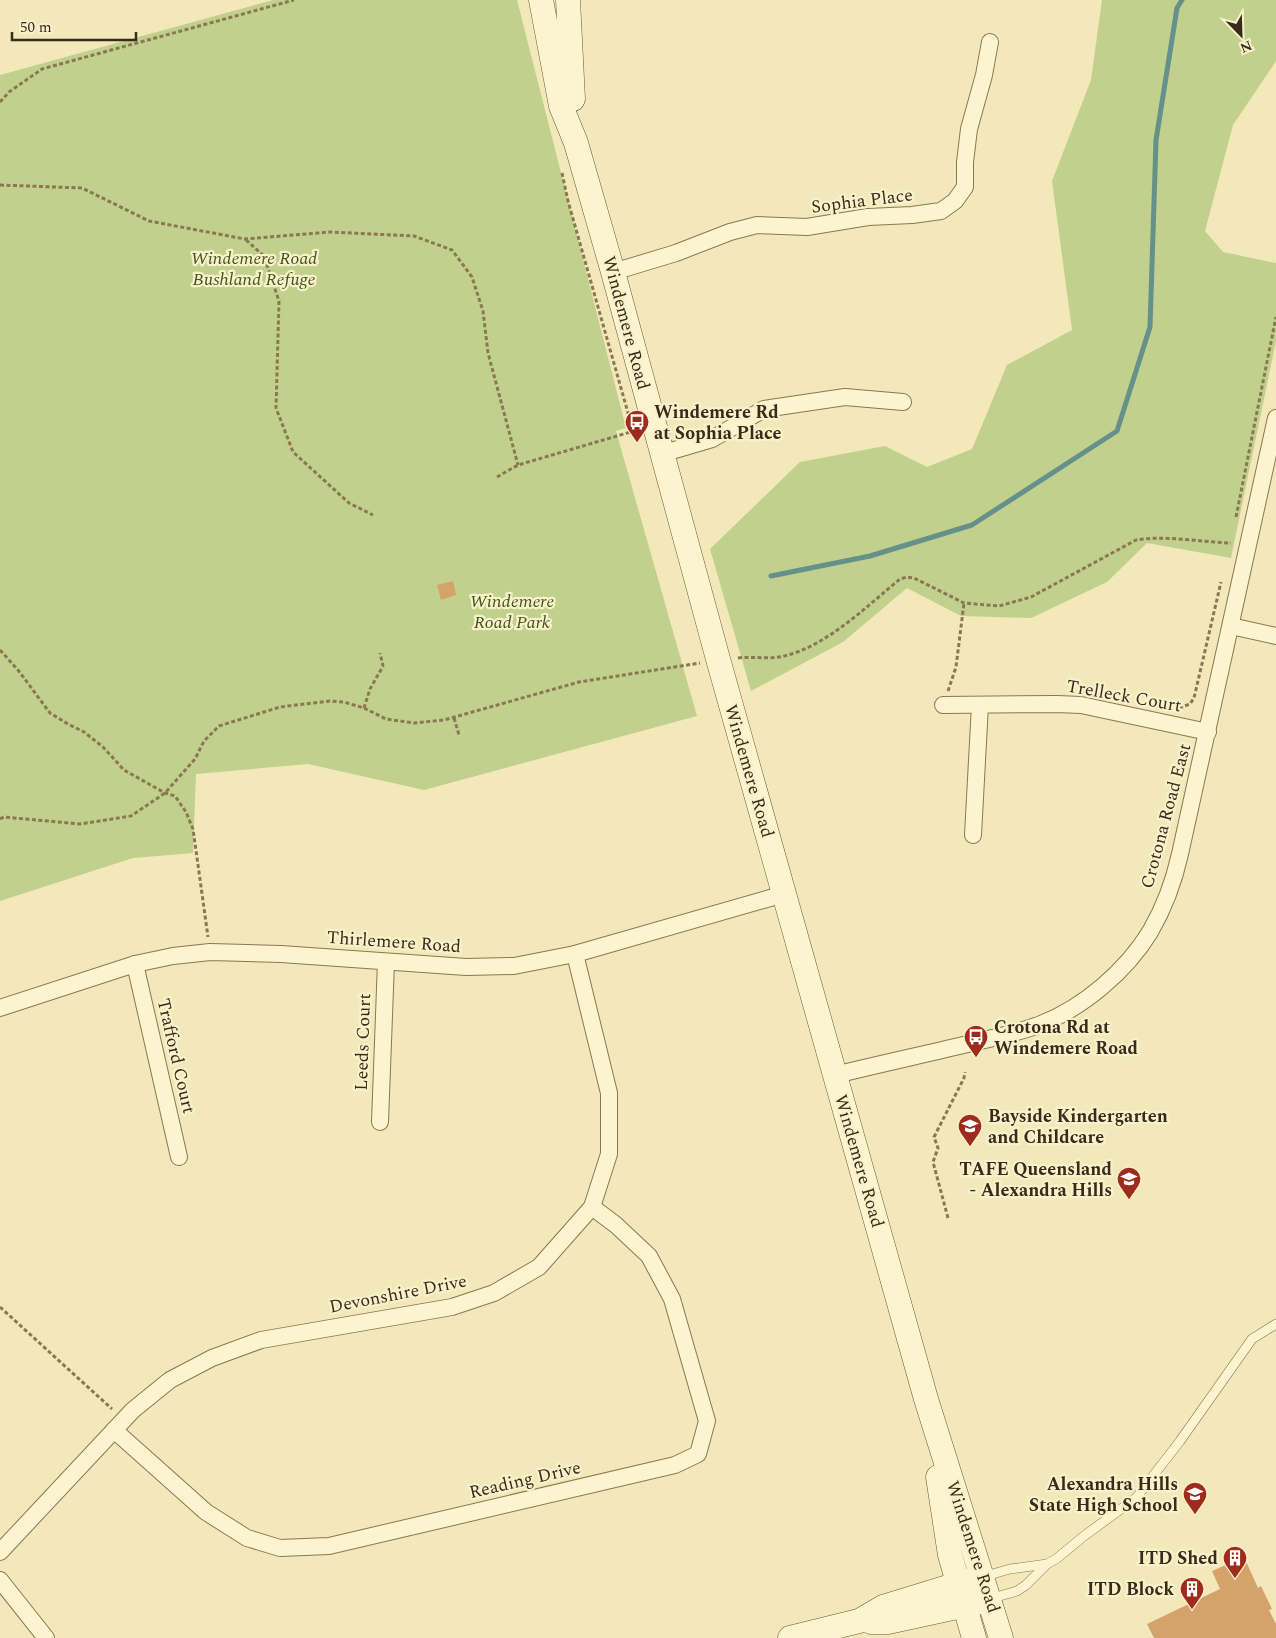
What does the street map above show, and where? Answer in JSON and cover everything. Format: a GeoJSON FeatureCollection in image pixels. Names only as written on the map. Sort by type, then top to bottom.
{"type":"FeatureCollection","features":[{"type":"Feature","properties":{"kind":"main road","name":"Windemere Road"},"geometry":{"type":"LineString","coordinates":[[541,0],[561,106],[576,143],[613,272],[661,454],[708,661],[784,894],[926,1399],[1001,1638]]}},
{"type":"Feature","properties":{"kind":"main road","name":"Windemere Road"},"geometry":{"type":"LineString","coordinates":[[568,0],[576,143]]}},
{"type":"Feature","properties":{"kind":"main road","name":"Windemere Road"},"geometry":{"type":"LineString","coordinates":[[926,1399],[950,1555],[974,1638]]}},
{"type":"Feature","properties":{"kind":"main road"},"geometry":{"type":"LineString","coordinates":[[790,1638],[859,1621],[883,1607],[961,1595],[986,1588]]}},
{"type":"Feature","properties":{"kind":"street","name":"Sophia Place"},"geometry":{"type":"LineString","coordinates":[[613,272],[676,253],[730,232],[757,225],[807,227],[868,217],[912,215],[941,211],[955,201],[964,187],[969,130],[984,75],[990,42]]}},
{"type":"Feature","properties":{"kind":"street"},"geometry":{"type":"LineString","coordinates":[[661,454],[712,439],[764,409],[845,397],[903,402]]}},
{"type":"Feature","properties":{"kind":"street","name":"Crotona Road East"},"geometry":{"type":"LineString","coordinates":[[835,1075],[1000,1036],[1042,1024],[1086,998],[1123,967],[1150,932],[1170,891],[1180,854],[1276,418]]}},
{"type":"Feature","properties":{"kind":"street"},"geometry":{"type":"LineString","coordinates":[[1231,626],[1276,636]]}},
{"type":"Feature","properties":{"kind":"street","name":"Trelleck Court"},"geometry":{"type":"LineString","coordinates":[[943,706],[1057,704],[1081,706],[1208,732]]}},
{"type":"Feature","properties":{"kind":"street"},"geometry":{"type":"LineString","coordinates":[[973,834],[980,705]]}},
{"type":"Feature","properties":{"kind":"street","name":"Thirlemere Road"},"geometry":{"type":"LineString","coordinates":[[0,1008],[135,964],[173,956],[210,952],[281,954],[466,967],[514,966],[575,954],[784,894]]}},
{"type":"Feature","properties":{"kind":"street","name":"Devonshire Drive"},"geometry":{"type":"LineString","coordinates":[[0,1552],[119,1425],[170,1380],[212,1358],[261,1340],[452,1307],[494,1293],[538,1267],[592,1207],[609,1154],[610,1093],[575,954]]}},
{"type":"Feature","properties":{"kind":"street","name":"Leeds Court"},"geometry":{"type":"LineString","coordinates":[[380,1122],[386,962]]}},
{"type":"Feature","properties":{"kind":"street","name":"Trafford Court"},"geometry":{"type":"LineString","coordinates":[[135,964],[178,1157]]}},
{"type":"Feature","properties":{"kind":"street","name":"Reading Drive"},"geometry":{"type":"LineString","coordinates":[[119,1425],[206,1512],[247,1538],[280,1548],[330,1546],[675,1465],[698,1454],[707,1421],[672,1299],[649,1256],[616,1225],[592,1207]]}},
{"type":"Feature","properties":{"kind":"street"},"geometry":{"type":"LineString","coordinates":[[0,1580],[46,1638]]}},
{"type":"Feature","properties":{"kind":"lane"},"geometry":{"type":"LineString","coordinates":[[986,1588],[1017,1591],[1026,1585],[1047,1564],[1136,1498],[1180,1441],[1252,1339],[1276,1324]]}},
{"type":"Feature","properties":{"kind":"lane"},"geometry":{"type":"LineString","coordinates":[[986,1588],[1010,1569],[1047,1564]]}},
{"type":"Feature","properties":{"kind":"path"},"geometry":{"type":"LineString","coordinates":[[0,102],[9,92],[42,70],[294,0]]}},
{"type":"Feature","properties":{"kind":"path"},"geometry":{"type":"LineString","coordinates":[[0,185],[82,188],[149,221],[245,239],[330,232],[414,236],[452,250],[472,277],[483,311],[488,353],[518,465]]}},
{"type":"Feature","properties":{"kind":"path"},"geometry":{"type":"LineString","coordinates":[[245,239],[264,256],[279,301],[276,408],[293,452],[349,503],[373,515]]}},
{"type":"Feature","properties":{"kind":"path"},"geometry":{"type":"LineString","coordinates":[[1234,525],[1276,317]]}},
{"type":"Feature","properties":{"kind":"path"},"geometry":{"type":"LineString","coordinates":[[497,477],[518,465],[653,425]]}},
{"type":"Feature","properties":{"kind":"path"},"geometry":{"type":"LineString","coordinates":[[0,819],[4,817],[80,824],[131,816],[165,793],[195,758],[204,741],[219,726],[280,707],[330,701],[344,702],[364,708],[386,719],[414,723],[444,720],[579,682],[708,661],[752,656],[768,659],[786,656],[832,634],[900,579],[907,577],[914,578],[964,603],[999,606],[1031,597],[1136,540],[1153,537],[1230,544],[1232,534]]}},
{"type":"Feature","properties":{"kind":"path"},"geometry":{"type":"LineString","coordinates":[[1171,723],[1174,709],[1184,708],[1194,698],[1222,582]]}},
{"type":"Feature","properties":{"kind":"path"},"geometry":{"type":"LineString","coordinates":[[943,706],[956,667],[964,603]]}},
{"type":"Feature","properties":{"kind":"path"},"geometry":{"type":"LineString","coordinates":[[0,650],[23,676],[50,713],[84,732],[103,747],[124,770],[165,793],[175,796],[186,812],[193,829],[210,952]]}},
{"type":"Feature","properties":{"kind":"path"},"geometry":{"type":"LineString","coordinates":[[364,708],[370,689],[383,666],[380,653]]}},
{"type":"Feature","properties":{"kind":"path"},"geometry":{"type":"LineString","coordinates":[[454,718],[459,735]]}},
{"type":"Feature","properties":{"kind":"path"},"geometry":{"type":"LineString","coordinates":[[948,1218],[933,1162],[938,1148],[934,1137],[964,1078],[965,1072]]}},
{"type":"Feature","properties":{"kind":"path"},"geometry":{"type":"LineString","coordinates":[[0,1307],[119,1425]]}},
{"type":"Feature","properties":{"kind":"green space","name":"Windemere Road Bushland Refuge"},"geometry":{"type":"Polygon","coordinates":[[[273,0],[517,0],[626,428],[616,431],[697,716],[424,790],[308,764],[196,774],[193,853],[133,858],[0,901],[0,75],[273,0]]]}},
{"type":"Feature","properties":{"kind":"green space"},"geometry":{"type":"Polygon","coordinates":[[[1102,0],[1276,0],[1276,61],[1233,125],[1205,231],[1223,252],[1276,263],[1276,341],[1231,558],[1147,543],[1107,582],[1031,618],[961,616],[907,588],[843,642],[751,691],[710,549],[800,462],[885,446],[927,467],[972,449],[1007,365],[1072,330],[1052,181],[1091,80],[1102,0]]]}},
{"type":"Feature","properties":{"kind":"building"},"geometry":{"type":"Polygon","coordinates":[[[453,581],[456,595],[441,600],[437,585],[453,581]]]}},
{"type":"Feature","properties":{"kind":"building"},"geometry":{"type":"Polygon","coordinates":[[[1244,1557],[1258,1588],[1261,1586],[1272,1609],[1269,1610],[1276,1624],[1276,1638],[1154,1638],[1147,1624],[1220,1589],[1212,1571],[1244,1557]]]}},
{"type":"Feature","properties":{"kind":"waterway"},"geometry":{"type":"LineString","coordinates":[[771,576],[870,556],[972,525],[1117,431],[1150,327],[1156,140],[1177,8],[1182,0]]}},
{"type":"Feature","properties":{"kind":"place","name":"Windemere Rd at Sophia Place"},"geometry":{"type":"Point","coordinates":[637,443]}},
{"type":"Feature","properties":{"kind":"place","name":"Crotona Rd at Windemere Road"},"geometry":{"type":"Point","coordinates":[976,1058]}},
{"type":"Feature","properties":{"kind":"place","name":"Bayside Kindergarten and Childcare"},"geometry":{"type":"Point","coordinates":[970,1147]}},
{"type":"Feature","properties":{"kind":"place","name":"TAFE Queensland - Alexandra Hills"},"geometry":{"type":"Point","coordinates":[1129,1200]}},
{"type":"Feature","properties":{"kind":"place","name":"Alexandra Hills State High School"},"geometry":{"type":"Point","coordinates":[1195,1515]}},
{"type":"Feature","properties":{"kind":"place","name":"ITD Shed"},"geometry":{"type":"Point","coordinates":[1235,1579]}},
{"type":"Feature","properties":{"kind":"place","name":"ITD Block"},"geometry":{"type":"Point","coordinates":[1192,1610]}},
{"type":"Feature","properties":{"kind":"park label","name":"Windemere Road Park"},"geometry":{"type":"Point","coordinates":[512,611]}}]}
